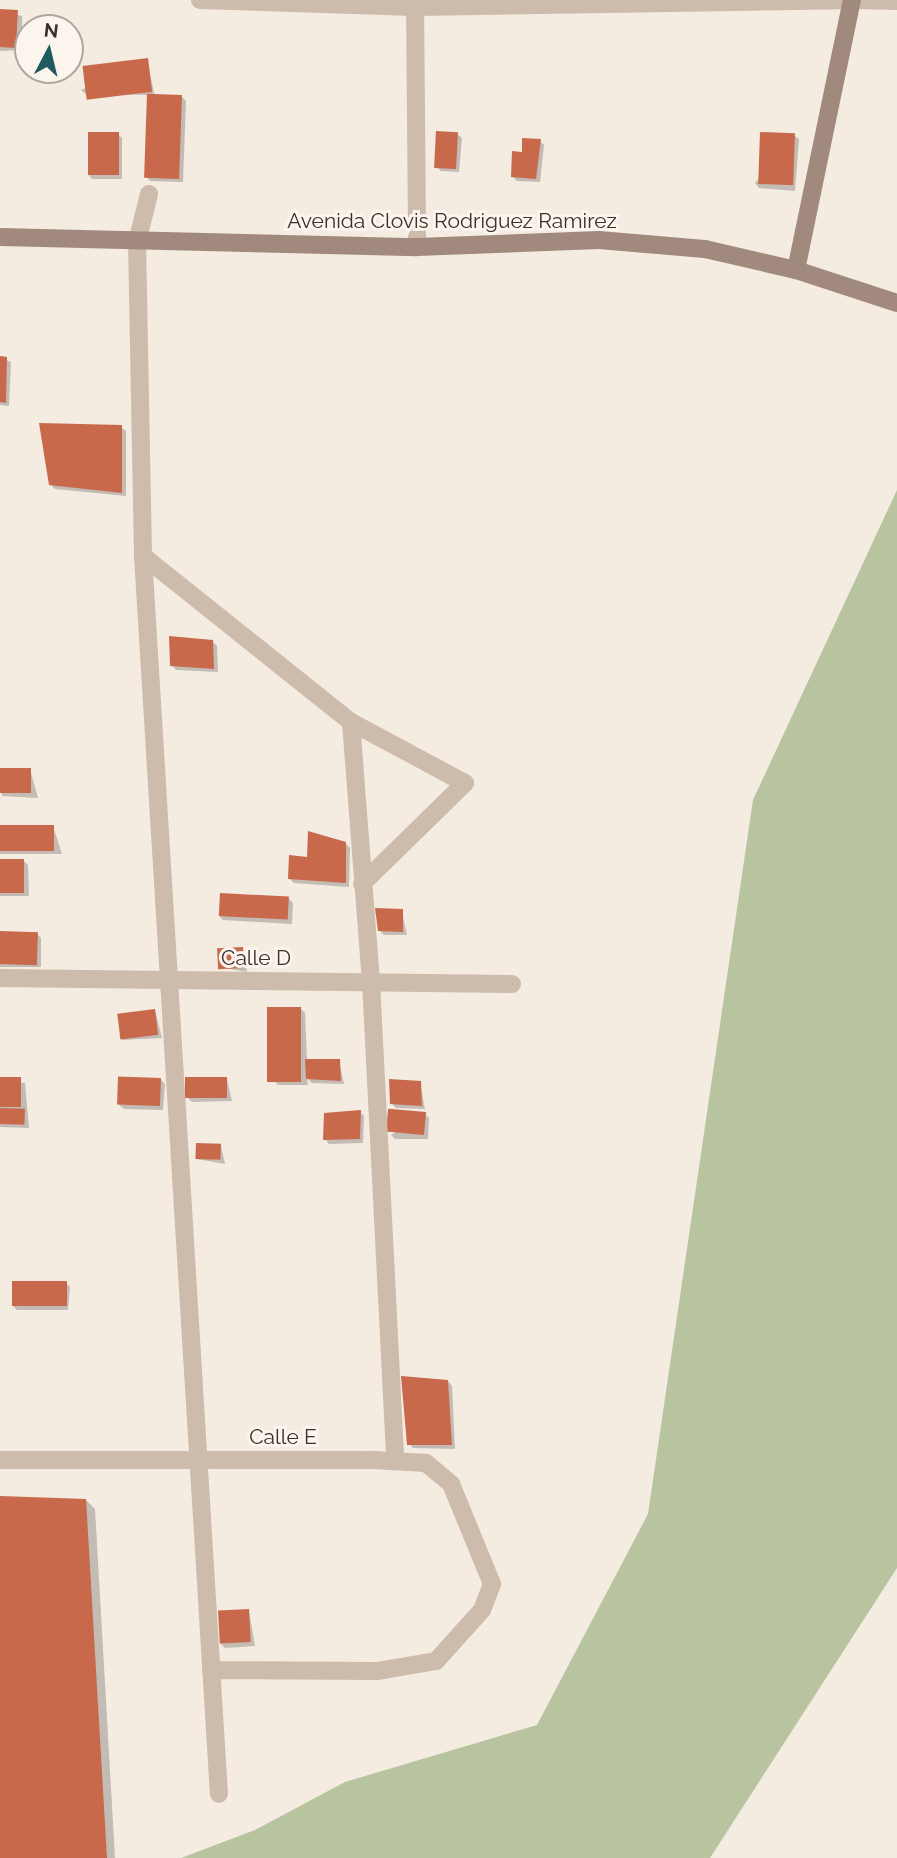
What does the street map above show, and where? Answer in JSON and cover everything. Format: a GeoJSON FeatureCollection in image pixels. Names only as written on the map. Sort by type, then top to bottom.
{"type":"FeatureCollection","features":[{"type":"Feature","properties":{"kind":"main road"},"geometry":{"type":"LineString","coordinates":[[796,270],[854,0]]}},
{"type":"Feature","properties":{"kind":"main road","name":"Avenida Clovis Rodriguez Ramirez"},"geometry":{"type":"LineString","coordinates":[[0,237],[417,247],[599,240],[705,249],[796,270],[897,303]]}},
{"type":"Feature","properties":{"kind":"street"},"geometry":{"type":"LineString","coordinates":[[200,0],[415,4],[842,0]]}},
{"type":"Feature","properties":{"kind":"street"},"geometry":{"type":"LineString","coordinates":[[854,0],[897,1]]}},
{"type":"Feature","properties":{"kind":"street"},"geometry":{"type":"LineString","coordinates":[[415,4],[417,247]]}},
{"type":"Feature","properties":{"kind":"street"},"geometry":{"type":"LineString","coordinates":[[149,194],[137,242],[143,556],[166,981],[219,1794]]}},
{"type":"Feature","properties":{"kind":"street"},"geometry":{"type":"LineString","coordinates":[[143,556],[351,722],[465,783],[362,884]]}},
{"type":"Feature","properties":{"kind":"street"},"geometry":{"type":"LineString","coordinates":[[351,722],[371,981],[395,1461]]}},
{"type":"Feature","properties":{"kind":"street","name":"Calle D"},"geometry":{"type":"LineString","coordinates":[[0,978],[512,984]]}},
{"type":"Feature","properties":{"kind":"street","name":"Calle E"},"geometry":{"type":"LineString","coordinates":[[0,1460],[395,1461],[426,1463],[451,1484],[492,1584],[482,1610],[436,1661],[377,1671],[211,1670]]}},
{"type":"Feature","properties":{"kind":"green space"},"geometry":{"type":"Polygon","coordinates":[[[897,490],[897,1568],[710,1858],[181,1858],[255,1830],[345,1782],[537,1725],[648,1514],[753,800],[897,490]]]}},
{"type":"Feature","properties":{"kind":"building"},"geometry":{"type":"Polygon","coordinates":[[[0,9],[18,10],[18,14],[14,14],[14,48],[0,47],[0,9]]]}},
{"type":"Feature","properties":{"kind":"building"},"geometry":{"type":"Polygon","coordinates":[[[148,58],[152,92],[87,100],[84,66],[148,58]]]}},
{"type":"Feature","properties":{"kind":"building"},"geometry":{"type":"Polygon","coordinates":[[[147,94],[182,95],[179,179],[144,178],[147,94]]]}},
{"type":"Feature","properties":{"kind":"building"},"geometry":{"type":"Polygon","coordinates":[[[436,131],[458,132],[456,169],[434,168],[436,131]]]}},
{"type":"Feature","properties":{"kind":"building"},"geometry":{"type":"Polygon","coordinates":[[[88,132],[119,132],[119,175],[88,175],[88,132]]]}},
{"type":"Feature","properties":{"kind":"building"},"geometry":{"type":"Polygon","coordinates":[[[760,132],[795,133],[793,185],[758,184],[760,132]]]}},
{"type":"Feature","properties":{"kind":"building"},"geometry":{"type":"Polygon","coordinates":[[[522,138],[541,139],[536,179],[511,177],[512,151],[522,152],[522,138]]]}},
{"type":"Feature","properties":{"kind":"building"},"geometry":{"type":"Polygon","coordinates":[[[0,356],[7,357],[6,403],[0,402],[0,356]]]}},
{"type":"Feature","properties":{"kind":"building"},"geometry":{"type":"Polygon","coordinates":[[[39,423],[122,425],[122,493],[49,485],[39,423]]]}},
{"type":"Feature","properties":{"kind":"building"},"geometry":{"type":"Polygon","coordinates":[[[169,636],[213,640],[214,669],[170,666],[169,636]]]}},
{"type":"Feature","properties":{"kind":"building"},"geometry":{"type":"Polygon","coordinates":[[[0,768],[31,768],[31,793],[0,793],[0,768]]]}},
{"type":"Feature","properties":{"kind":"building"},"geometry":{"type":"Polygon","coordinates":[[[0,825],[54,825],[54,851],[0,851],[0,825]]]}},
{"type":"Feature","properties":{"kind":"building"},"geometry":{"type":"Polygon","coordinates":[[[308,831],[346,842],[346,883],[288,879],[289,855],[307,857],[308,831]]]}},
{"type":"Feature","properties":{"kind":"building"},"geometry":{"type":"Polygon","coordinates":[[[0,859],[24,859],[24,893],[0,893],[0,859]]]}},
{"type":"Feature","properties":{"kind":"building"},"geometry":{"type":"Polygon","coordinates":[[[220,893],[289,897],[288,920],[219,916],[220,893]]]}},
{"type":"Feature","properties":{"kind":"building"},"geometry":{"type":"Polygon","coordinates":[[[375,908],[403,909],[403,932],[378,931],[375,908]]]}},
{"type":"Feature","properties":{"kind":"building"},"geometry":{"type":"Polygon","coordinates":[[[0,931],[38,932],[37,965],[0,964],[0,931]]]}},
{"type":"Feature","properties":{"kind":"building"},"geometry":{"type":"Polygon","coordinates":[[[243,947],[244,968],[218,969],[217,948],[243,947]]]}},
{"type":"Feature","properties":{"kind":"building"},"geometry":{"type":"Polygon","coordinates":[[[267,1007],[301,1007],[301,1082],[267,1082],[267,1007]]]}},
{"type":"Feature","properties":{"kind":"building"},"geometry":{"type":"Polygon","coordinates":[[[155,1009],[158,1035],[120,1039],[117,1014],[155,1009]]]}},
{"type":"Feature","properties":{"kind":"building"},"geometry":{"type":"Polygon","coordinates":[[[305,1059],[340,1059],[341,1081],[306,1079],[305,1059]]]}},
{"type":"Feature","properties":{"kind":"building"},"geometry":{"type":"Polygon","coordinates":[[[118,1076],[161,1078],[160,1106],[117,1104],[118,1076]]]}},
{"type":"Feature","properties":{"kind":"building"},"geometry":{"type":"Polygon","coordinates":[[[0,1077],[21,1077],[21,1107],[0,1107],[0,1077]]]}},
{"type":"Feature","properties":{"kind":"building"},"geometry":{"type":"Polygon","coordinates":[[[185,1077],[227,1077],[227,1098],[185,1098],[185,1077]]]}},
{"type":"Feature","properties":{"kind":"building"},"geometry":{"type":"Polygon","coordinates":[[[389,1079],[421,1081],[422,1106],[390,1104],[389,1079]]]}},
{"type":"Feature","properties":{"kind":"building"},"geometry":{"type":"Polygon","coordinates":[[[0,1108],[25,1109],[24,1125],[0,1124],[0,1108]]]}},
{"type":"Feature","properties":{"kind":"building"},"geometry":{"type":"Polygon","coordinates":[[[388,1109],[426,1112],[424,1135],[386,1132],[388,1109]]]}},
{"type":"Feature","properties":{"kind":"building"},"geometry":{"type":"Polygon","coordinates":[[[361,1110],[360,1139],[323,1140],[324,1113],[361,1110]]]}},
{"type":"Feature","properties":{"kind":"building"},"geometry":{"type":"Polygon","coordinates":[[[196,1143],[221,1144],[220,1160],[195,1159],[196,1143]]]}},
{"type":"Feature","properties":{"kind":"building"},"geometry":{"type":"Polygon","coordinates":[[[12,1281],[67,1281],[67,1306],[12,1306],[12,1281]]]}},
{"type":"Feature","properties":{"kind":"building"},"geometry":{"type":"Polygon","coordinates":[[[401,1376],[448,1380],[452,1445],[407,1445],[401,1376]]]}},
{"type":"Feature","properties":{"kind":"building"},"geometry":{"type":"Polygon","coordinates":[[[0,1496],[86,1499],[107,1858],[0,1858],[0,1496]]]}},
{"type":"Feature","properties":{"kind":"building"},"geometry":{"type":"Polygon","coordinates":[[[249,1609],[251,1642],[220,1644],[218,1611],[249,1609]]]}}]}
